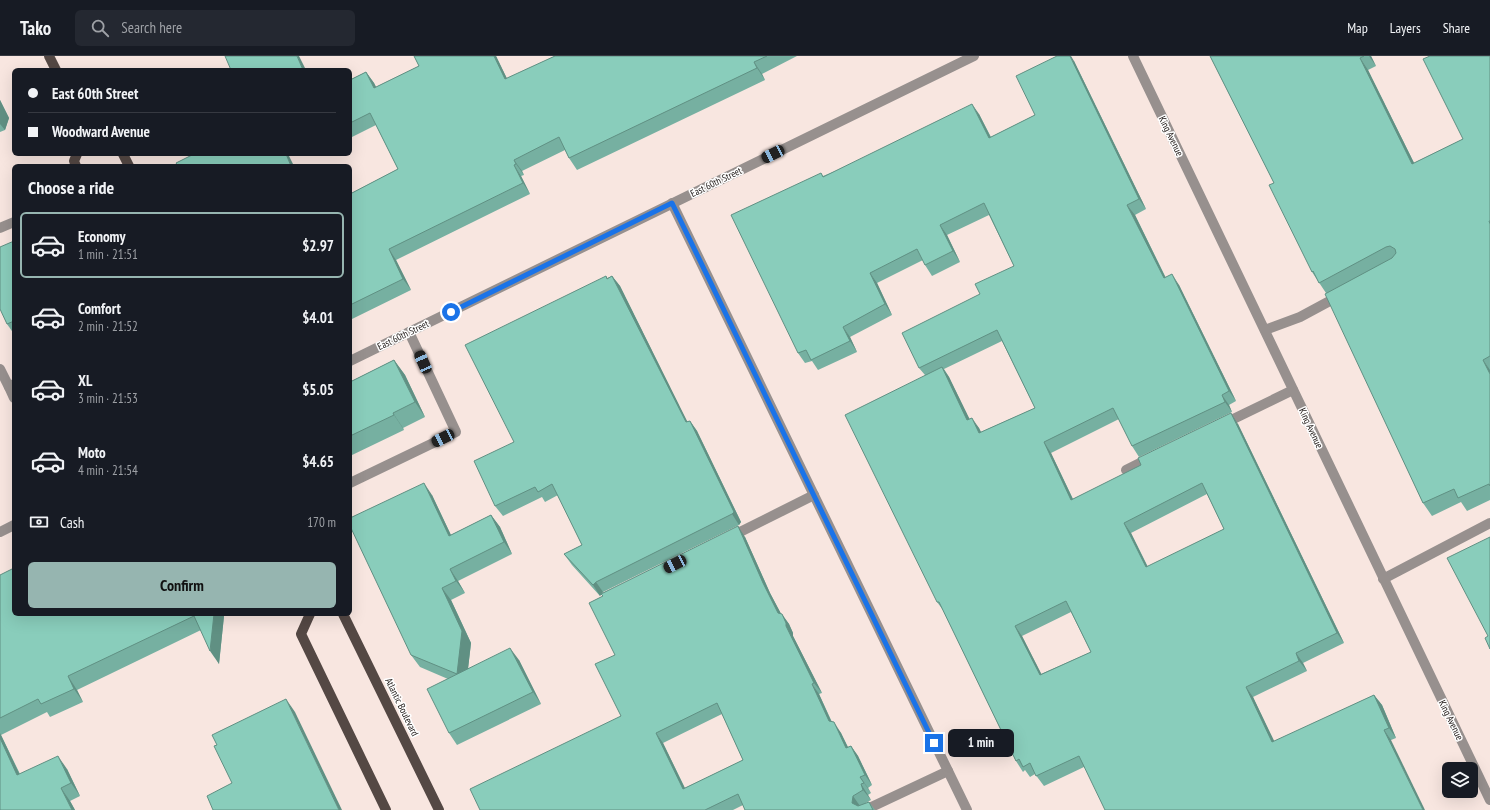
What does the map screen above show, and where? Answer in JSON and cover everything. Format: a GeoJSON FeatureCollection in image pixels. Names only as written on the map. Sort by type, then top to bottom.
{"type":"FeatureCollection","features":[{"type":"Feature","properties":{"kind":"main road"},"geometry":{"type":"LineString","coordinates":[[49,56],[55,68]]}},
{"type":"Feature","properties":{"kind":"main road"},"geometry":{"type":"LineString","coordinates":[[309,616],[301,634],[386,810]]}},
{"type":"Feature","properties":{"kind":"main road","name":"Atlantic Boulevard"},"geometry":{"type":"LineString","coordinates":[[344,616],[439,810]]}},
{"type":"Feature","properties":{"kind":"street","name":"East 60th Street"},"geometry":{"type":"LineString","coordinates":[[352,360],[974,56]]}},
{"type":"Feature","properties":{"kind":"street","name":"King Avenue"},"geometry":{"type":"LineString","coordinates":[[1133,56],[1490,800]]}},
{"type":"Feature","properties":{"kind":"street"},"geometry":{"type":"LineString","coordinates":[[672,203],[967,810]]}},
{"type":"Feature","properties":{"kind":"street"},"geometry":{"type":"LineString","coordinates":[[0,228],[12,223]]}},
{"type":"Feature","properties":{"kind":"street"},"geometry":{"type":"LineString","coordinates":[[1265,330],[1300,317],[1349,291]]}},
{"type":"Feature","properties":{"kind":"street"},"geometry":{"type":"LineString","coordinates":[[352,482],[456,432],[409,332]]}},
{"type":"Feature","properties":{"kind":"street"},"geometry":{"type":"LineString","coordinates":[[0,369],[11,385]]}},
{"type":"Feature","properties":{"kind":"street"},"geometry":{"type":"LineString","coordinates":[[1210,430],[1293,390]]}},
{"type":"Feature","properties":{"kind":"street"},"geometry":{"type":"LineString","coordinates":[[1126,470],[1161,453]]}},
{"type":"Feature","properties":{"kind":"street"},"geometry":{"type":"LineString","coordinates":[[724,540],[814,495]]}},
{"type":"Feature","properties":{"kind":"street"},"geometry":{"type":"LineString","coordinates":[[1383,579],[1490,524]]}},
{"type":"Feature","properties":{"kind":"street"},"geometry":{"type":"LineString","coordinates":[[0,532],[12,526]]}},
{"type":"Feature","properties":{"kind":"street"},"geometry":{"type":"LineString","coordinates":[[865,810],[948,771]]}},
{"type":"Feature","properties":{"kind":"building"},"geometry":{"type":"Polygon","coordinates":[[[225,56],[297,56],[302,68],[230,68],[225,56]]]}},
{"type":"Feature","properties":{"kind":"building"},"geometry":{"type":"Polygon","coordinates":[[[414,56],[494,56],[505,79],[555,56],[767,56],[754,62],[757,68],[569,158],[559,137],[514,160],[516,164],[514,165],[523,183],[389,249],[403,279],[352,304],[352,193],[398,169],[370,113],[352,122],[352,79],[366,72],[374,88],[419,66],[414,56]]]}},
{"type":"Feature","properties":{"kind":"building"},"geometry":{"type":"Polygon","coordinates":[[[1057,56],[1070,56],[1139,199],[1127,205],[1164,278],[1172,274],[1229,391],[1222,395],[1225,402],[1132,446],[1113,408],[1044,442],[1071,500],[1141,465],[1138,458],[1231,413],[1337,633],[1296,653],[1299,661],[1246,687],[1272,742],[1374,695],[1389,728],[1384,730],[1423,810],[1105,810],[1079,756],[1036,776],[1030,763],[1023,767],[1019,759],[1016,761],[939,602],[937,602],[845,415],[942,367],[967,420],[972,418],[979,433],[1035,408],[997,330],[919,368],[902,333],[980,294],[975,284],[1014,266],[984,203],[940,225],[953,251],[925,265],[917,249],[870,273],[885,304],[843,327],[850,341],[811,360],[806,350],[798,353],[731,215],[821,173],[823,177],[972,104],[989,138],[1035,115],[1016,76],[1057,56]],[[1202,483],[1124,523],[1146,567],[1224,529],[1202,483]],[[1066,601],[1015,626],[1040,675],[1091,652],[1066,601]]]}},
{"type":"Feature","properties":{"kind":"building"},"geometry":{"type":"Polygon","coordinates":[[[1210,56],[1364,56],[1360,58],[1412,164],[1463,139],[1423,59],[1430,56],[1490,56],[1490,356],[1483,360],[1490,374],[1490,486],[1489,484],[1458,498],[1454,489],[1423,503],[1325,294],[1392,258],[1396,253],[1395,249],[1390,246],[1386,247],[1319,283],[1313,271],[1312,272],[1269,185],[1274,183],[1210,56]]]}},
{"type":"Feature","properties":{"kind":"building"},"geometry":{"type":"Polygon","coordinates":[[[190,156],[287,156],[290,164],[177,164],[176,163],[190,156]]]}},
{"type":"Feature","properties":{"kind":"building"},"geometry":{"type":"Polygon","coordinates":[[[12,242],[12,322],[7,324],[0,309],[0,247],[12,242]]]}},
{"type":"Feature","properties":{"kind":"building"},"geometry":{"type":"Polygon","coordinates":[[[606,276],[607,279],[612,276],[686,422],[690,421],[734,512],[596,582],[593,585],[564,554],[582,545],[552,484],[538,492],[535,487],[495,506],[474,461],[514,442],[465,345],[606,276]]]}},
{"type":"Feature","properties":{"kind":"building"},"geometry":{"type":"Polygon","coordinates":[[[394,360],[415,402],[393,413],[394,415],[352,435],[352,381],[394,360]]]}},
{"type":"Feature","properties":{"kind":"building"},"geometry":{"type":"Polygon","coordinates":[[[424,483],[449,536],[491,515],[504,542],[450,569],[456,581],[442,588],[462,631],[457,674],[411,655],[352,530],[352,517],[424,483]]]}},
{"type":"Feature","properties":{"kind":"building"},"geometry":{"type":"Polygon","coordinates":[[[738,526],[778,613],[782,614],[786,626],[814,683],[812,684],[829,721],[834,722],[846,748],[851,746],[865,775],[860,777],[864,783],[861,784],[863,790],[853,796],[852,803],[858,806],[869,802],[873,810],[745,810],[738,794],[705,810],[480,810],[470,789],[621,716],[595,664],[615,655],[589,603],[603,596],[601,594],[738,526]],[[717,703],[656,733],[683,789],[743,760],[717,703]]]}},
{"type":"Feature","properties":{"kind":"building"},"geometry":{"type":"Polygon","coordinates":[[[1490,537],[1490,649],[1485,638],[1488,636],[1447,558],[1490,537]]]}},
{"type":"Feature","properties":{"kind":"building"},"geometry":{"type":"Polygon","coordinates":[[[12,569],[12,616],[194,616],[68,676],[74,689],[41,704],[38,699],[0,718],[0,575],[12,569]]]}},
{"type":"Feature","properties":{"kind":"building"},"geometry":{"type":"Polygon","coordinates":[[[194,616],[214,616],[210,651],[194,616]]]}},
{"type":"Feature","properties":{"kind":"building"},"geometry":{"type":"Polygon","coordinates":[[[510,648],[533,692],[449,733],[427,689],[510,648]]]}},
{"type":"Feature","properties":{"kind":"building"},"geometry":{"type":"Polygon","coordinates":[[[286,699],[339,810],[213,810],[207,796],[232,783],[214,746],[217,745],[212,735],[286,699]]]}},
{"type":"Feature","properties":{"kind":"building"},"geometry":{"type":"Polygon","coordinates":[[[0,738],[17,775],[58,756],[71,783],[61,788],[72,810],[0,810],[0,738]]]}},
{"type":"Feature","properties":{"kind":"route"},"geometry":{"type":"LineString","coordinates":[[451,312],[672,203],[934,743]]}}]}
